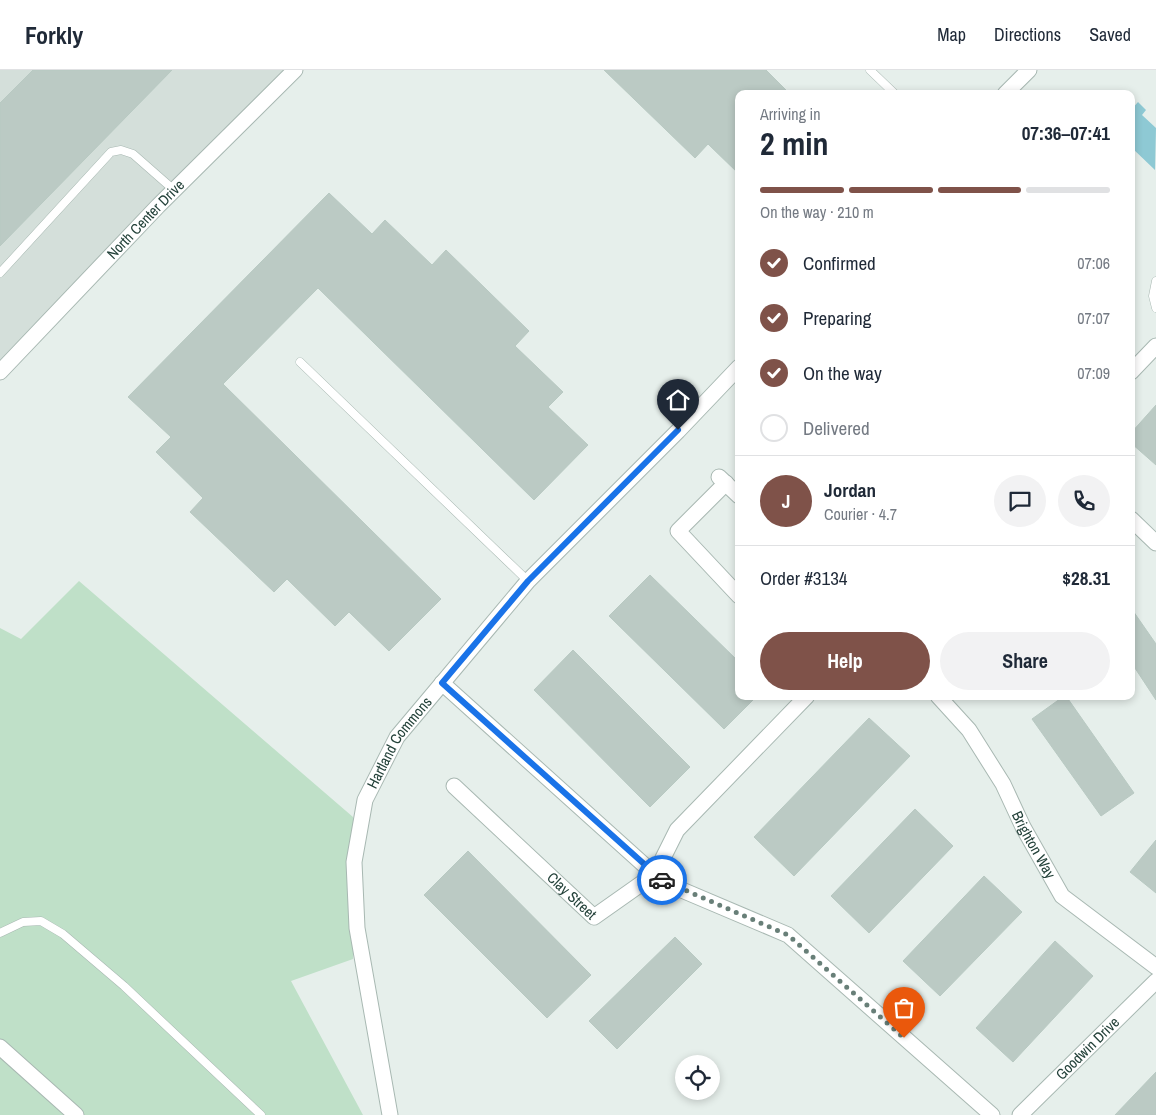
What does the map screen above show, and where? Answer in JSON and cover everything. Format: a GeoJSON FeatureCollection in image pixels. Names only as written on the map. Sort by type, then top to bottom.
{"type":"FeatureCollection","features":[{"type":"Feature","properties":{"kind":"street","name":"North Center Drive"},"geometry":{"type":"LineString","coordinates":[[0,372],[174,190],[295,70]]}},
{"type":"Feature","properties":{"kind":"street"},"geometry":{"type":"LineString","coordinates":[[1009,90],[1029,70]]}},
{"type":"Feature","properties":{"kind":"street"},"geometry":{"type":"LineString","coordinates":[[1135,368],[1156,346]]}},
{"type":"Feature","properties":{"kind":"street","name":"Hartland Commons"},"geometry":{"type":"LineString","coordinates":[[390,1115],[356,928],[354,862],[365,800],[397,737],[528,581],[735,371]]}},
{"type":"Feature","properties":{"kind":"street"},"geometry":{"type":"LineString","coordinates":[[735,492],[722,480],[678,530],[735,592]]}},
{"type":"Feature","properties":{"kind":"street"},"geometry":{"type":"LineString","coordinates":[[1135,523],[1156,543]]}},
{"type":"Feature","properties":{"kind":"street"},"geometry":{"type":"LineString","coordinates":[[442,683],[664,882],[788,935],[992,1115]]}},
{"type":"Feature","properties":{"kind":"street","name":"Clay Street"},"geometry":{"type":"LineString","coordinates":[[454,786],[594,917],[655,874],[677,830],[803,700]]}},
{"type":"Feature","properties":{"kind":"street","name":"Brighton Way"},"geometry":{"type":"LineString","coordinates":[[942,700],[969,730],[1003,784],[1022,827],[1062,896],[1156,967]]}},
{"type":"Feature","properties":{"kind":"street","name":"Goodwin Drive"},"geometry":{"type":"LineString","coordinates":[[1020,1115],[1156,981]]}},
{"type":"Feature","properties":{"kind":"street"},"geometry":{"type":"LineString","coordinates":[[0,1047],[76,1115]]}},
{"type":"Feature","properties":{"kind":"lane"},"geometry":{"type":"LineString","coordinates":[[870,70],[891,90]]}},
{"type":"Feature","properties":{"kind":"lane"},"geometry":{"type":"LineString","coordinates":[[0,272],[111,152],[121,150],[133,154],[174,190]]}},
{"type":"Feature","properties":{"kind":"lane"},"geometry":{"type":"LineString","coordinates":[[1156,281],[1153,296],[1156,308]]}},
{"type":"Feature","properties":{"kind":"lane"},"geometry":{"type":"LineString","coordinates":[[300,362],[528,581]]}},
{"type":"Feature","properties":{"kind":"lane"},"geometry":{"type":"LineString","coordinates":[[0,933],[24,922],[41,921],[63,934],[124,986],[260,1115]]}},
{"type":"Feature","properties":{"kind":"shaded area"},"geometry":{"type":"Polygon","coordinates":[[[0,70],[294,70],[0,372],[0,70]]]}},
{"type":"Feature","properties":{"kind":"green space"},"geometry":{"type":"Polygon","coordinates":[[[79,581],[353,817],[353,959],[291,981],[363,1115],[0,1115],[0,628],[21,639],[79,581]]]}},
{"type":"Feature","properties":{"kind":"water"},"geometry":{"type":"Polygon","coordinates":[[[1138,102],[1146,110],[1142,115],[1156,128],[1155,170],[1135,151],[1135,105],[1138,102]]]}},
{"type":"Feature","properties":{"kind":"building"},"geometry":{"type":"Polygon","coordinates":[[[33,70],[172,70],[0,246],[0,103],[33,70]]]}},
{"type":"Feature","properties":{"kind":"building"},"geometry":{"type":"Polygon","coordinates":[[[604,70],[766,70],[786,90],[735,90],[735,170],[708,144],[695,158],[604,70]]]}},
{"type":"Feature","properties":{"kind":"building"},"geometry":{"type":"Polygon","coordinates":[[[329,193],[372,234],[385,220],[432,265],[446,250],[529,331],[515,346],[563,392],[548,407],[588,445],[534,500],[318,288],[223,384],[441,599],[389,651],[349,612],[335,626],[287,579],[274,592],[190,512],[203,498],[156,452],[171,437],[128,397],[329,193]]]}},
{"type":"Feature","properties":{"kind":"building"},"geometry":{"type":"Polygon","coordinates":[[[1156,405],[1156,465],[1135,447],[1135,429],[1156,405]]]}},
{"type":"Feature","properties":{"kind":"building"},"geometry":{"type":"Polygon","coordinates":[[[650,575],[735,658],[735,700],[753,700],[724,729],[609,616],[650,575]]]}},
{"type":"Feature","properties":{"kind":"building"},"geometry":{"type":"Polygon","coordinates":[[[1135,614],[1156,644],[1156,700],[1135,668],[1135,614]]]}},
{"type":"Feature","properties":{"kind":"building"},"geometry":{"type":"Polygon","coordinates":[[[573,650],[690,767],[650,807],[534,690],[573,650]]]}},
{"type":"Feature","properties":{"kind":"building"},"geometry":{"type":"Polygon","coordinates":[[[1058,700],[1069,700],[1134,793],[1101,816],[1032,719],[1058,700]]]}},
{"type":"Feature","properties":{"kind":"building"},"geometry":{"type":"Polygon","coordinates":[[[869,718],[910,756],[794,876],[754,837],[869,718]]]}},
{"type":"Feature","properties":{"kind":"building"},"geometry":{"type":"Polygon","coordinates":[[[915,809],[953,846],[869,933],[831,896],[915,809]]]}},
{"type":"Feature","properties":{"kind":"building"},"geometry":{"type":"Polygon","coordinates":[[[1156,840],[1156,893],[1130,872],[1156,840]]]}},
{"type":"Feature","properties":{"kind":"building"},"geometry":{"type":"Polygon","coordinates":[[[468,851],[591,975],[547,1018],[424,895],[468,851]]]}},
{"type":"Feature","properties":{"kind":"building"},"geometry":{"type":"Polygon","coordinates":[[[984,876],[1022,912],[940,996],[903,961],[984,876]]]}},
{"type":"Feature","properties":{"kind":"building"},"geometry":{"type":"Polygon","coordinates":[[[675,937],[702,964],[617,1049],[589,1021],[675,937]]]}},
{"type":"Feature","properties":{"kind":"building"},"geometry":{"type":"Polygon","coordinates":[[[1055,941],[1093,976],[1013,1062],[976,1028],[1055,941]]]}},
{"type":"Feature","properties":{"kind":"building"},"geometry":{"type":"Polygon","coordinates":[[[1156,1072],[1156,1115],[1115,1115],[1156,1072]]]}},
{"type":"Feature","properties":{"kind":"way so far"},"geometry":{"type":"LineString","coordinates":[[662,880],[788,935],[904,1038]]}},
{"type":"Feature","properties":{"kind":"route"},"geometry":{"type":"LineString","coordinates":[[662,880],[442,683],[528,581],[678,430]]}}]}
